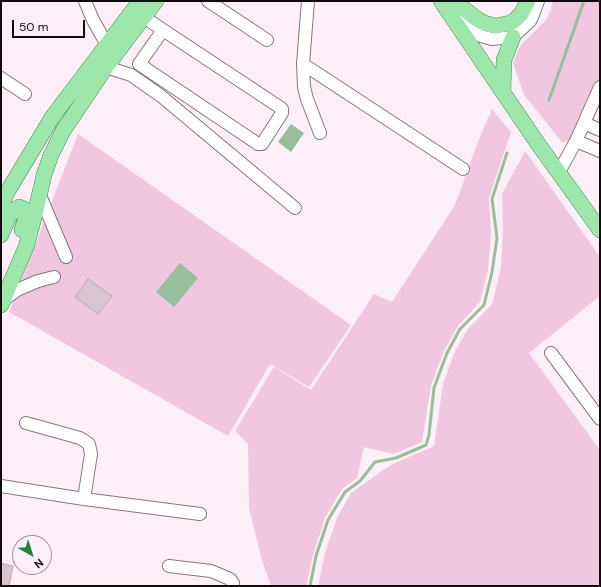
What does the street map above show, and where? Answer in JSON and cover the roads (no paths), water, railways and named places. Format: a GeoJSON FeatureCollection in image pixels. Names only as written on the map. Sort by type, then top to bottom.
{"type":"FeatureCollection","features":[{"type":"Feature","properties":{"kind":"main road"},"geometry":{"type":"LineString","coordinates":[[1,209],[4,193],[53,116],[140,1]]}},
{"type":"Feature","properties":{"kind":"main road"},"geometry":{"type":"LineString","coordinates":[[2,301],[26,248],[44,175],[51,155],[60,137],[106,67],[156,1]]}},
{"type":"Feature","properties":{"kind":"main road"},"geometry":{"type":"LineString","coordinates":[[441,1],[452,8],[484,23],[496,26],[510,23],[515,20],[521,14],[528,1]]}},
{"type":"Feature","properties":{"kind":"main road"},"geometry":{"type":"LineString","coordinates":[[452,8],[503,92],[600,230]]}},
{"type":"Feature","properties":{"kind":"main road"},"geometry":{"type":"LineString","coordinates":[[503,92],[504,60],[513,37]]}},
{"type":"Feature","properties":{"kind":"main road"},"geometry":{"type":"LineString","coordinates":[[1,236],[14,210],[19,207],[24,209],[27,214],[2,301]]}},
{"type":"Feature","properties":{"kind":"street"},"geometry":{"type":"LineString","coordinates":[[85,1],[93,20],[107,44]]}},
{"type":"Feature","properties":{"kind":"street"},"geometry":{"type":"LineString","coordinates":[[208,1],[267,40]]}},
{"type":"Feature","properties":{"kind":"street"},"geometry":{"type":"LineString","coordinates":[[308,1],[303,64],[305,92],[320,133]]}},
{"type":"Feature","properties":{"kind":"street"},"geometry":{"type":"LineString","coordinates":[[452,8],[468,29],[481,36],[492,39],[513,37],[530,21],[538,1]]}},
{"type":"Feature","properties":{"kind":"street"},"geometry":{"type":"LineString","coordinates":[[144,17],[282,109],[282,113],[262,144],[258,144],[139,64],[163,30]]}},
{"type":"Feature","properties":{"kind":"street"},"geometry":{"type":"LineString","coordinates":[[303,64],[463,169]]}},
{"type":"Feature","properties":{"kind":"street"},"geometry":{"type":"LineString","coordinates":[[106,67],[131,75],[161,96],[295,208]]}},
{"type":"Feature","properties":{"kind":"street"},"geometry":{"type":"LineString","coordinates":[[1,78],[25,94]]}},
{"type":"Feature","properties":{"kind":"street"},"geometry":{"type":"LineString","coordinates":[[559,172],[576,141],[600,87]]}},
{"type":"Feature","properties":{"kind":"street"},"geometry":{"type":"LineString","coordinates":[[584,123],[600,130]]}},
{"type":"Feature","properties":{"kind":"street"},"geometry":{"type":"LineString","coordinates":[[576,141],[600,151]]}},
{"type":"Feature","properties":{"kind":"street"},"geometry":{"type":"LineString","coordinates":[[39,193],[66,257]]}},
{"type":"Feature","properties":{"kind":"street"},"geometry":{"type":"LineString","coordinates":[[2,301],[17,290],[38,281],[54,277]]}},
{"type":"Feature","properties":{"kind":"street"},"geometry":{"type":"LineString","coordinates":[[550,353],[600,419]]}},
{"type":"Feature","properties":{"kind":"street"},"geometry":{"type":"LineString","coordinates":[[26,423],[80,438],[89,444],[91,454],[84,499]]}},
{"type":"Feature","properties":{"kind":"street"},"geometry":{"type":"LineString","coordinates":[[1,486],[84,499],[200,514]]}},
{"type":"Feature","properties":{"kind":"street"},"geometry":{"type":"LineString","coordinates":[[169,566],[211,571],[230,579],[233,586]]}},
{"type":"Feature","properties":{"kind":"waterway"},"geometry":{"type":"LineString","coordinates":[[549,100],[584,1]]}},
{"type":"Feature","properties":{"kind":"waterway"},"geometry":{"type":"LineString","coordinates":[[310,586],[316,556],[328,520],[345,492],[360,481],[375,462],[396,458],[426,445],[429,435],[434,388],[447,353],[460,329],[484,305],[492,272],[497,238],[492,199],[507,153]]}}]}
